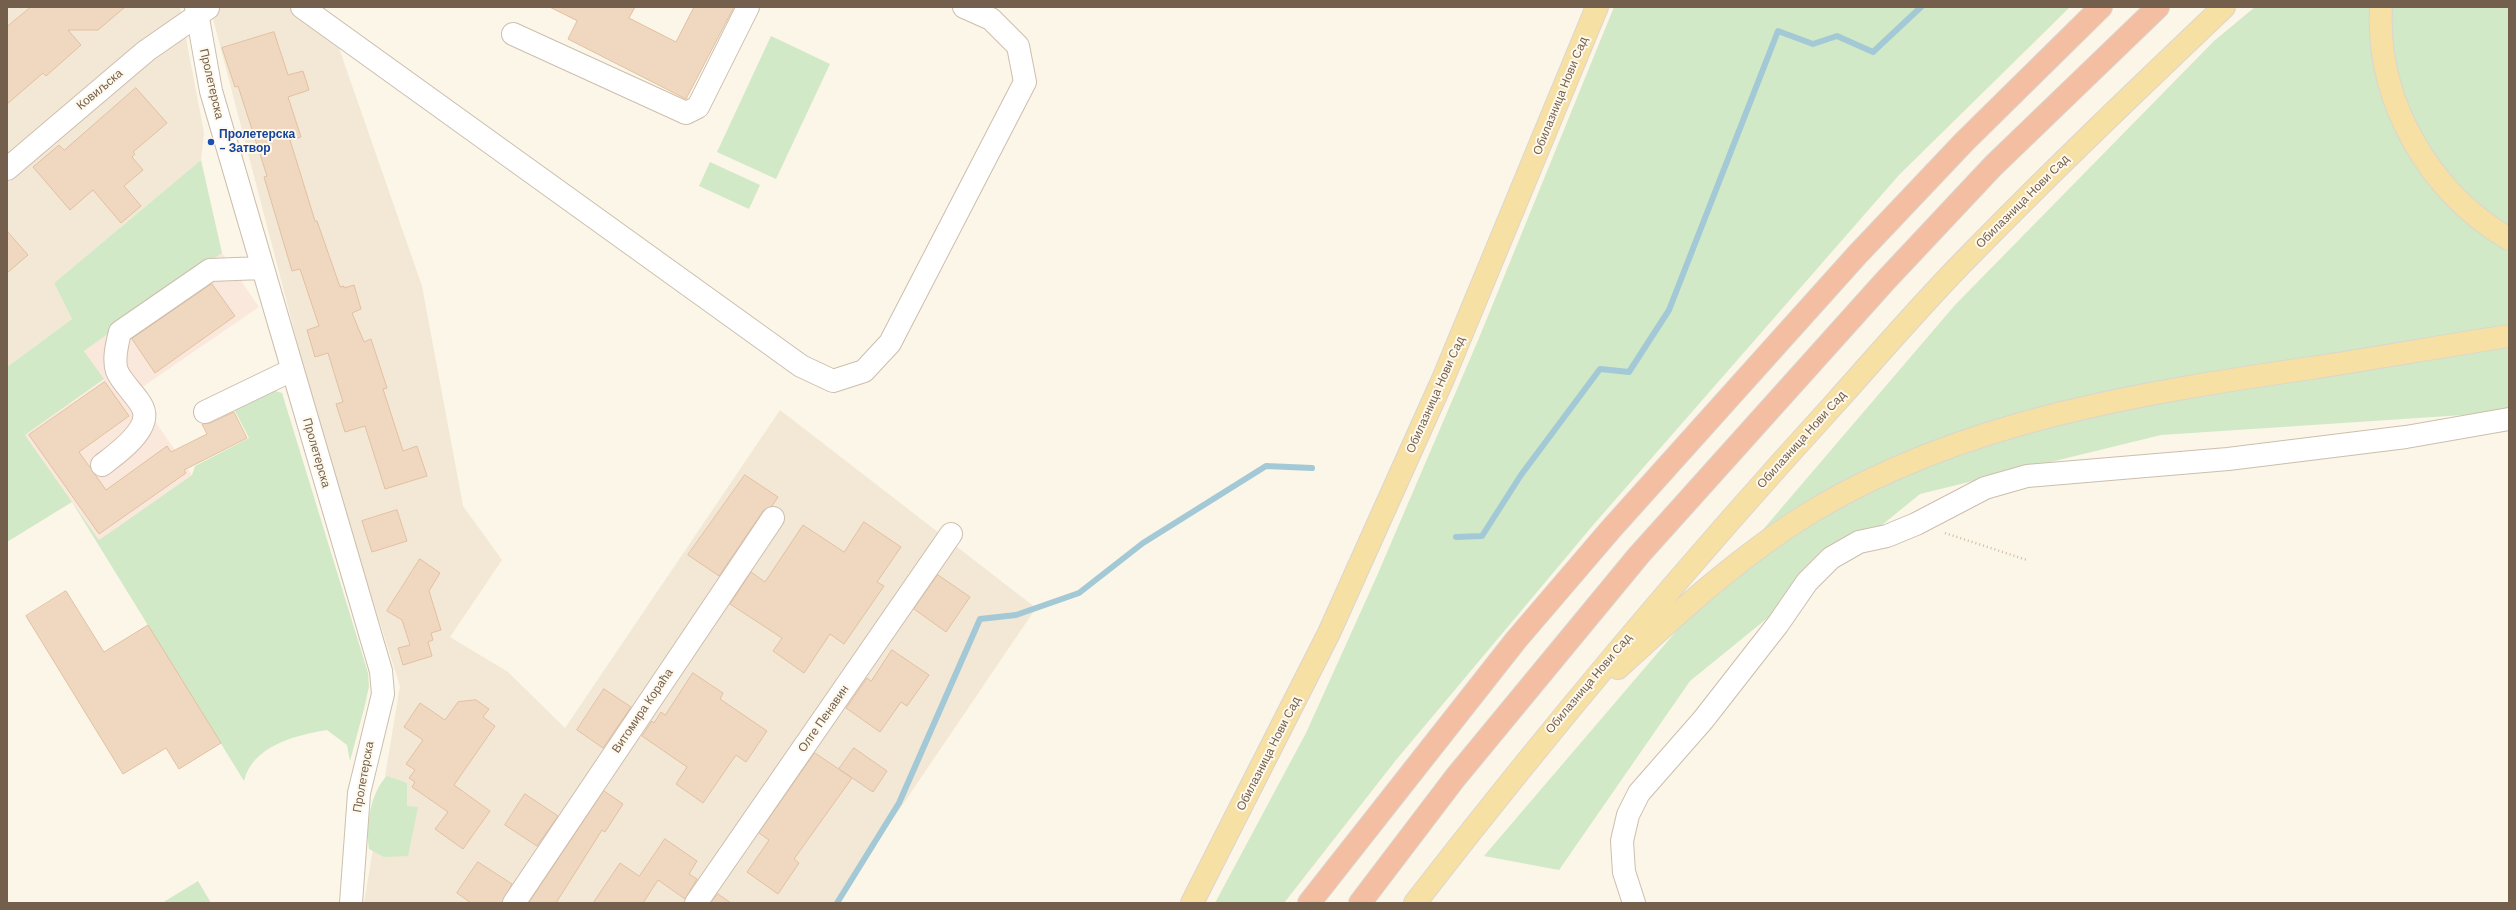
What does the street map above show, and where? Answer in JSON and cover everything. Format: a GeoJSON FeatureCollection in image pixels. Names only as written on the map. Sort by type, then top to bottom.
{"type":"FeatureCollection","features":[{"type":"Feature","properties":{"kind":"highway"},"geometry":{"type":"LineString","coordinates":[[1309,903],[1516,640],[1611,529],[1857,255],[1964,142],[2101,7]]}},
{"type":"Feature","properties":{"kind":"highway"},"geometry":{"type":"LineString","coordinates":[[1360,903],[1459,772],[1639,555],[1886,280],[1994,166],[2158,7]]}},
{"type":"Feature","properties":{"kind":"main road","name":"Обилазница Нови Сад"},"geometry":{"type":"LineString","coordinates":[[1192,903],[1329,633],[1443,380],[1597,7]]}},
{"type":"Feature","properties":{"kind":"main road","name":"Обилазница Нови Сад"},"geometry":{"type":"LineString","coordinates":[[1415,903],[1551,729],[1682,574],[1970,254],[2127,99],[2224,7]]}},
{"type":"Feature","properties":{"kind":"main road"},"geometry":{"type":"LineString","coordinates":[[2381,7],[2384,57],[2396,103],[2406,128],[2432,171],[2449,191],[2472,213],[2509,239]]}},
{"type":"Feature","properties":{"kind":"main road"},"geometry":{"type":"LineString","coordinates":[[1551,729],[1707,587],[1759,547],[1816,510],[1848,492],[1925,456],[2014,425],[2104,404],[2197,385],[2509,336]]}},
{"type":"Feature","properties":{"kind":"street"},"geometry":{"type":"LineString","coordinates":[[302,7],[801,366],[832,381],[864,371],[890,343],[1025,82],[1018,46],[991,19],[964,7]]}},
{"type":"Feature","properties":{"kind":"street"},"geometry":{"type":"LineString","coordinates":[[513,34],[686,113],[698,107],[748,7]]}},
{"type":"Feature","properties":{"kind":"street","name":"Ковиљска"},"geometry":{"type":"LineString","coordinates":[[7,169],[195,9]]}},
{"type":"Feature","properties":{"kind":"street","name":"Пролетерска"},"geometry":{"type":"LineString","coordinates":[[195,9],[211,91],[381,671],[382,694],[359,793],[351,903]]}},
{"type":"Feature","properties":{"kind":"street"},"geometry":{"type":"LineString","coordinates":[[102,465],[126,447],[144,422],[144,412],[117,371],[116,348],[120,332],[210,270],[262,268]]}},
{"type":"Feature","properties":{"kind":"street"},"geometry":{"type":"LineString","coordinates":[[205,412],[292,370]]}},
{"type":"Feature","properties":{"kind":"street"},"geometry":{"type":"LineString","coordinates":[[1634,903],[1624,872],[1622,841],[1628,815],[1639,793],[1704,720],[1778,624],[1807,582],[1831,558],[1859,542],[1887,536],[1916,524],[1985,488],[2027,476],[2235,458],[2406,437],[2509,419]]}},
{"type":"Feature","properties":{"kind":"street","name":"Витомира Кораћа"},"geometry":{"type":"LineString","coordinates":[[514,903],[773,518]]}},
{"type":"Feature","properties":{"kind":"street","name":"Олге Пенавин"},"geometry":{"type":"LineString","coordinates":[[696,903],[952,534]]}},
{"type":"Feature","properties":{"kind":"path"},"geometry":{"type":"LineString","coordinates":[[1916,524],[2027,560]]}},
{"type":"Feature","properties":{"kind":"shaded area"},"geometry":{"type":"Polygon","coordinates":[[[7,7],[180,7],[204,133],[201,160],[54,283],[72,319],[7,367],[7,7]]]}},
{"type":"Feature","properties":{"kind":"shaded area"},"geometry":{"type":"Polygon","coordinates":[[[210,7],[305,7],[333,31],[422,286],[463,506],[502,560],[450,637],[508,672],[565,728],[780,410],[1036,608],[836,903],[364,903],[400,686],[325,449],[210,7]]]}},
{"type":"Feature","properties":{"kind":"shaded area"},"geometry":{"type":"Polygon","coordinates":[[[222,253],[259,307],[135,392],[192,475],[99,540],[25,435],[104,380],[84,351],[222,253]]]}},
{"type":"Feature","properties":{"kind":"green space"},"geometry":{"type":"Polygon","coordinates":[[[1614,7],[2070,7],[1899,175],[1594,524],[1396,760],[1284,903],[1215,903],[1306,733],[1376,578],[1479,338],[1614,7]]]}},
{"type":"Feature","properties":{"kind":"green space"},"geometry":{"type":"Polygon","coordinates":[[[2255,7],[2509,7],[2509,412],[2161,435],[1920,494],[1690,681],[1559,870],[1484,856],[1955,305],[2214,41],[2255,7]]]}},
{"type":"Feature","properties":{"kind":"green space"},"geometry":{"type":"Polygon","coordinates":[[[771,36],[830,64],[776,179],[717,152],[771,36]]]}},
{"type":"Feature","properties":{"kind":"green space"},"geometry":{"type":"Polygon","coordinates":[[[201,160],[222,253],[84,351],[104,379],[25,435],[99,540],[192,475],[195,466],[249,438],[234,409],[272,390],[282,393],[368,673],[369,686],[350,761],[347,745],[327,730],[315,732],[289,739],[266,751],[256,759],[249,769],[244,781],[72,502],[7,542],[7,367],[72,319],[54,283],[201,160]]]}},
{"type":"Feature","properties":{"kind":"green space"},"geometry":{"type":"Polygon","coordinates":[[[710,162],[760,185],[749,209],[699,186],[710,162]]]}},
{"type":"Feature","properties":{"kind":"green space"},"geometry":{"type":"Polygon","coordinates":[[[387,776],[407,783],[407,806],[418,807],[408,856],[384,857],[369,849],[368,830],[370,810],[381,783],[387,776]]]}},
{"type":"Feature","properties":{"kind":"green space"},"geometry":{"type":"Polygon","coordinates":[[[198,881],[211,903],[162,903],[198,881]]]}},
{"type":"Feature","properties":{"kind":"building"},"geometry":{"type":"Polygon","coordinates":[[[31,7],[125,7],[98,30],[68,30],[81,45],[46,76],[43,73],[7,104],[7,27],[31,7]]]}},
{"type":"Feature","properties":{"kind":"building"},"geometry":{"type":"Polygon","coordinates":[[[550,7],[635,7],[629,18],[676,42],[694,7],[734,7],[686,99],[568,39],[577,21],[550,7]]]}},
{"type":"Feature","properties":{"kind":"building"},"geometry":{"type":"Polygon","coordinates":[[[274,32],[288,75],[303,71],[309,90],[288,97],[301,137],[290,140],[315,221],[317,221],[340,287],[344,286],[344,288],[354,285],[361,309],[352,313],[364,342],[371,339],[387,388],[383,389],[403,451],[417,446],[427,476],[385,489],[365,426],[345,432],[336,404],[343,402],[328,353],[315,357],[307,330],[319,326],[300,269],[292,271],[264,177],[267,176],[238,86],[235,87],[222,48],[274,32]]]}},
{"type":"Feature","properties":{"kind":"building"},"geometry":{"type":"Polygon","coordinates":[[[136,88],[167,123],[133,152],[135,154],[132,157],[143,170],[124,186],[141,206],[121,223],[93,190],[70,210],[33,167],[59,145],[64,150],[136,88]]]}},
{"type":"Feature","properties":{"kind":"building"},"geometry":{"type":"Polygon","coordinates":[[[7,231],[28,255],[7,273],[7,231]]]}},
{"type":"Feature","properties":{"kind":"building"},"geometry":{"type":"Polygon","coordinates":[[[212,284],[235,316],[155,373],[132,339],[212,284]]]}},
{"type":"Feature","properties":{"kind":"building"},"geometry":{"type":"Polygon","coordinates":[[[105,382],[129,416],[79,452],[106,490],[167,446],[171,452],[207,434],[202,424],[210,423],[234,412],[247,438],[184,470],[186,473],[99,534],[29,435],[105,382]]]}},
{"type":"Feature","properties":{"kind":"building"},"geometry":{"type":"Polygon","coordinates":[[[745,475],[778,497],[772,506],[763,511],[719,576],[688,555],[745,475]]]}},
{"type":"Feature","properties":{"kind":"building"},"geometry":{"type":"Polygon","coordinates":[[[397,510],[407,541],[372,552],[362,521],[397,510]]]}},
{"type":"Feature","properties":{"kind":"building"},"geometry":{"type":"Polygon","coordinates":[[[864,522],[901,547],[877,582],[884,586],[844,644],[830,634],[804,673],[773,651],[782,638],[730,604],[751,572],[765,582],[803,525],[844,552],[864,522]]]}},
{"type":"Feature","properties":{"kind":"building"},"geometry":{"type":"Polygon","coordinates":[[[420,559],[440,573],[429,591],[441,630],[431,633],[433,640],[428,642],[432,656],[403,665],[398,648],[410,645],[402,620],[387,611],[420,559]]]}},
{"type":"Feature","properties":{"kind":"building"},"geometry":{"type":"Polygon","coordinates":[[[938,575],[970,597],[946,632],[914,609],[938,575]]]}},
{"type":"Feature","properties":{"kind":"building"},"geometry":{"type":"Polygon","coordinates":[[[66,591],[104,652],[148,625],[221,743],[179,769],[166,748],[123,774],[26,616],[66,591]]]}},
{"type":"Feature","properties":{"kind":"building"},"geometry":{"type":"Polygon","coordinates":[[[892,650],[929,675],[907,706],[901,702],[880,732],[846,708],[867,678],[871,681],[892,650]]]}},
{"type":"Feature","properties":{"kind":"building"},"geometry":{"type":"Polygon","coordinates":[[[693,673],[723,693],[720,699],[767,731],[746,762],[736,755],[703,803],[676,784],[687,767],[642,736],[652,721],[654,723],[661,712],[665,715],[693,673]]]}},
{"type":"Feature","properties":{"kind":"building"},"geometry":{"type":"Polygon","coordinates":[[[604,689],[631,707],[603,748],[577,730],[604,689]]]}},
{"type":"Feature","properties":{"kind":"building"},"geometry":{"type":"Polygon","coordinates":[[[476,700],[489,709],[483,717],[495,726],[454,785],[490,811],[463,849],[435,829],[448,812],[412,787],[415,782],[409,778],[415,770],[406,764],[423,740],[404,727],[420,703],[445,720],[458,702],[476,700]]]}},
{"type":"Feature","properties":{"kind":"building"},"geometry":{"type":"Polygon","coordinates":[[[854,748],[887,771],[873,792],[839,769],[854,748]]]}},
{"type":"Feature","properties":{"kind":"building"},"geometry":{"type":"Polygon","coordinates":[[[815,753],[852,778],[794,859],[799,863],[778,894],[747,872],[769,840],[759,833],[815,753]]]}},
{"type":"Feature","properties":{"kind":"building"},"geometry":{"type":"Polygon","coordinates":[[[604,791],[623,804],[605,832],[602,830],[556,903],[529,903],[604,791]]]}},
{"type":"Feature","properties":{"kind":"building"},"geometry":{"type":"Polygon","coordinates":[[[525,794],[558,816],[537,846],[505,825],[525,794]]]}},
{"type":"Feature","properties":{"kind":"building"},"geometry":{"type":"Polygon","coordinates":[[[665,839],[697,861],[689,874],[697,879],[685,899],[658,880],[643,903],[593,903],[620,863],[639,876],[665,839]]]}},
{"type":"Feature","properties":{"kind":"building"},"geometry":{"type":"Polygon","coordinates":[[[478,862],[512,884],[502,903],[471,903],[457,893],[478,862]]]}},
{"type":"Feature","properties":{"kind":"building"},"geometry":{"type":"Polygon","coordinates":[[[718,894],[731,903],[711,903],[718,894]]]}},
{"type":"Feature","properties":{"kind":"waterway"},"geometry":{"type":"LineString","coordinates":[[1456,537],[1482,536],[1521,475],[1600,369],[1629,372],[1669,310],[1778,31],[1813,44],[1837,36],[1873,52],[1921,7]]}},
{"type":"Feature","properties":{"kind":"waterway"},"geometry":{"type":"LineString","coordinates":[[837,903],[899,803],[980,619],[1016,615],[1079,593],[1143,543],[1266,466],[1312,468]]}},
{"type":"Feature","properties":{"kind":"place","name":"Пролетерска - Затвор"},"geometry":{"type":"Point","coordinates":[211,142]}}]}
